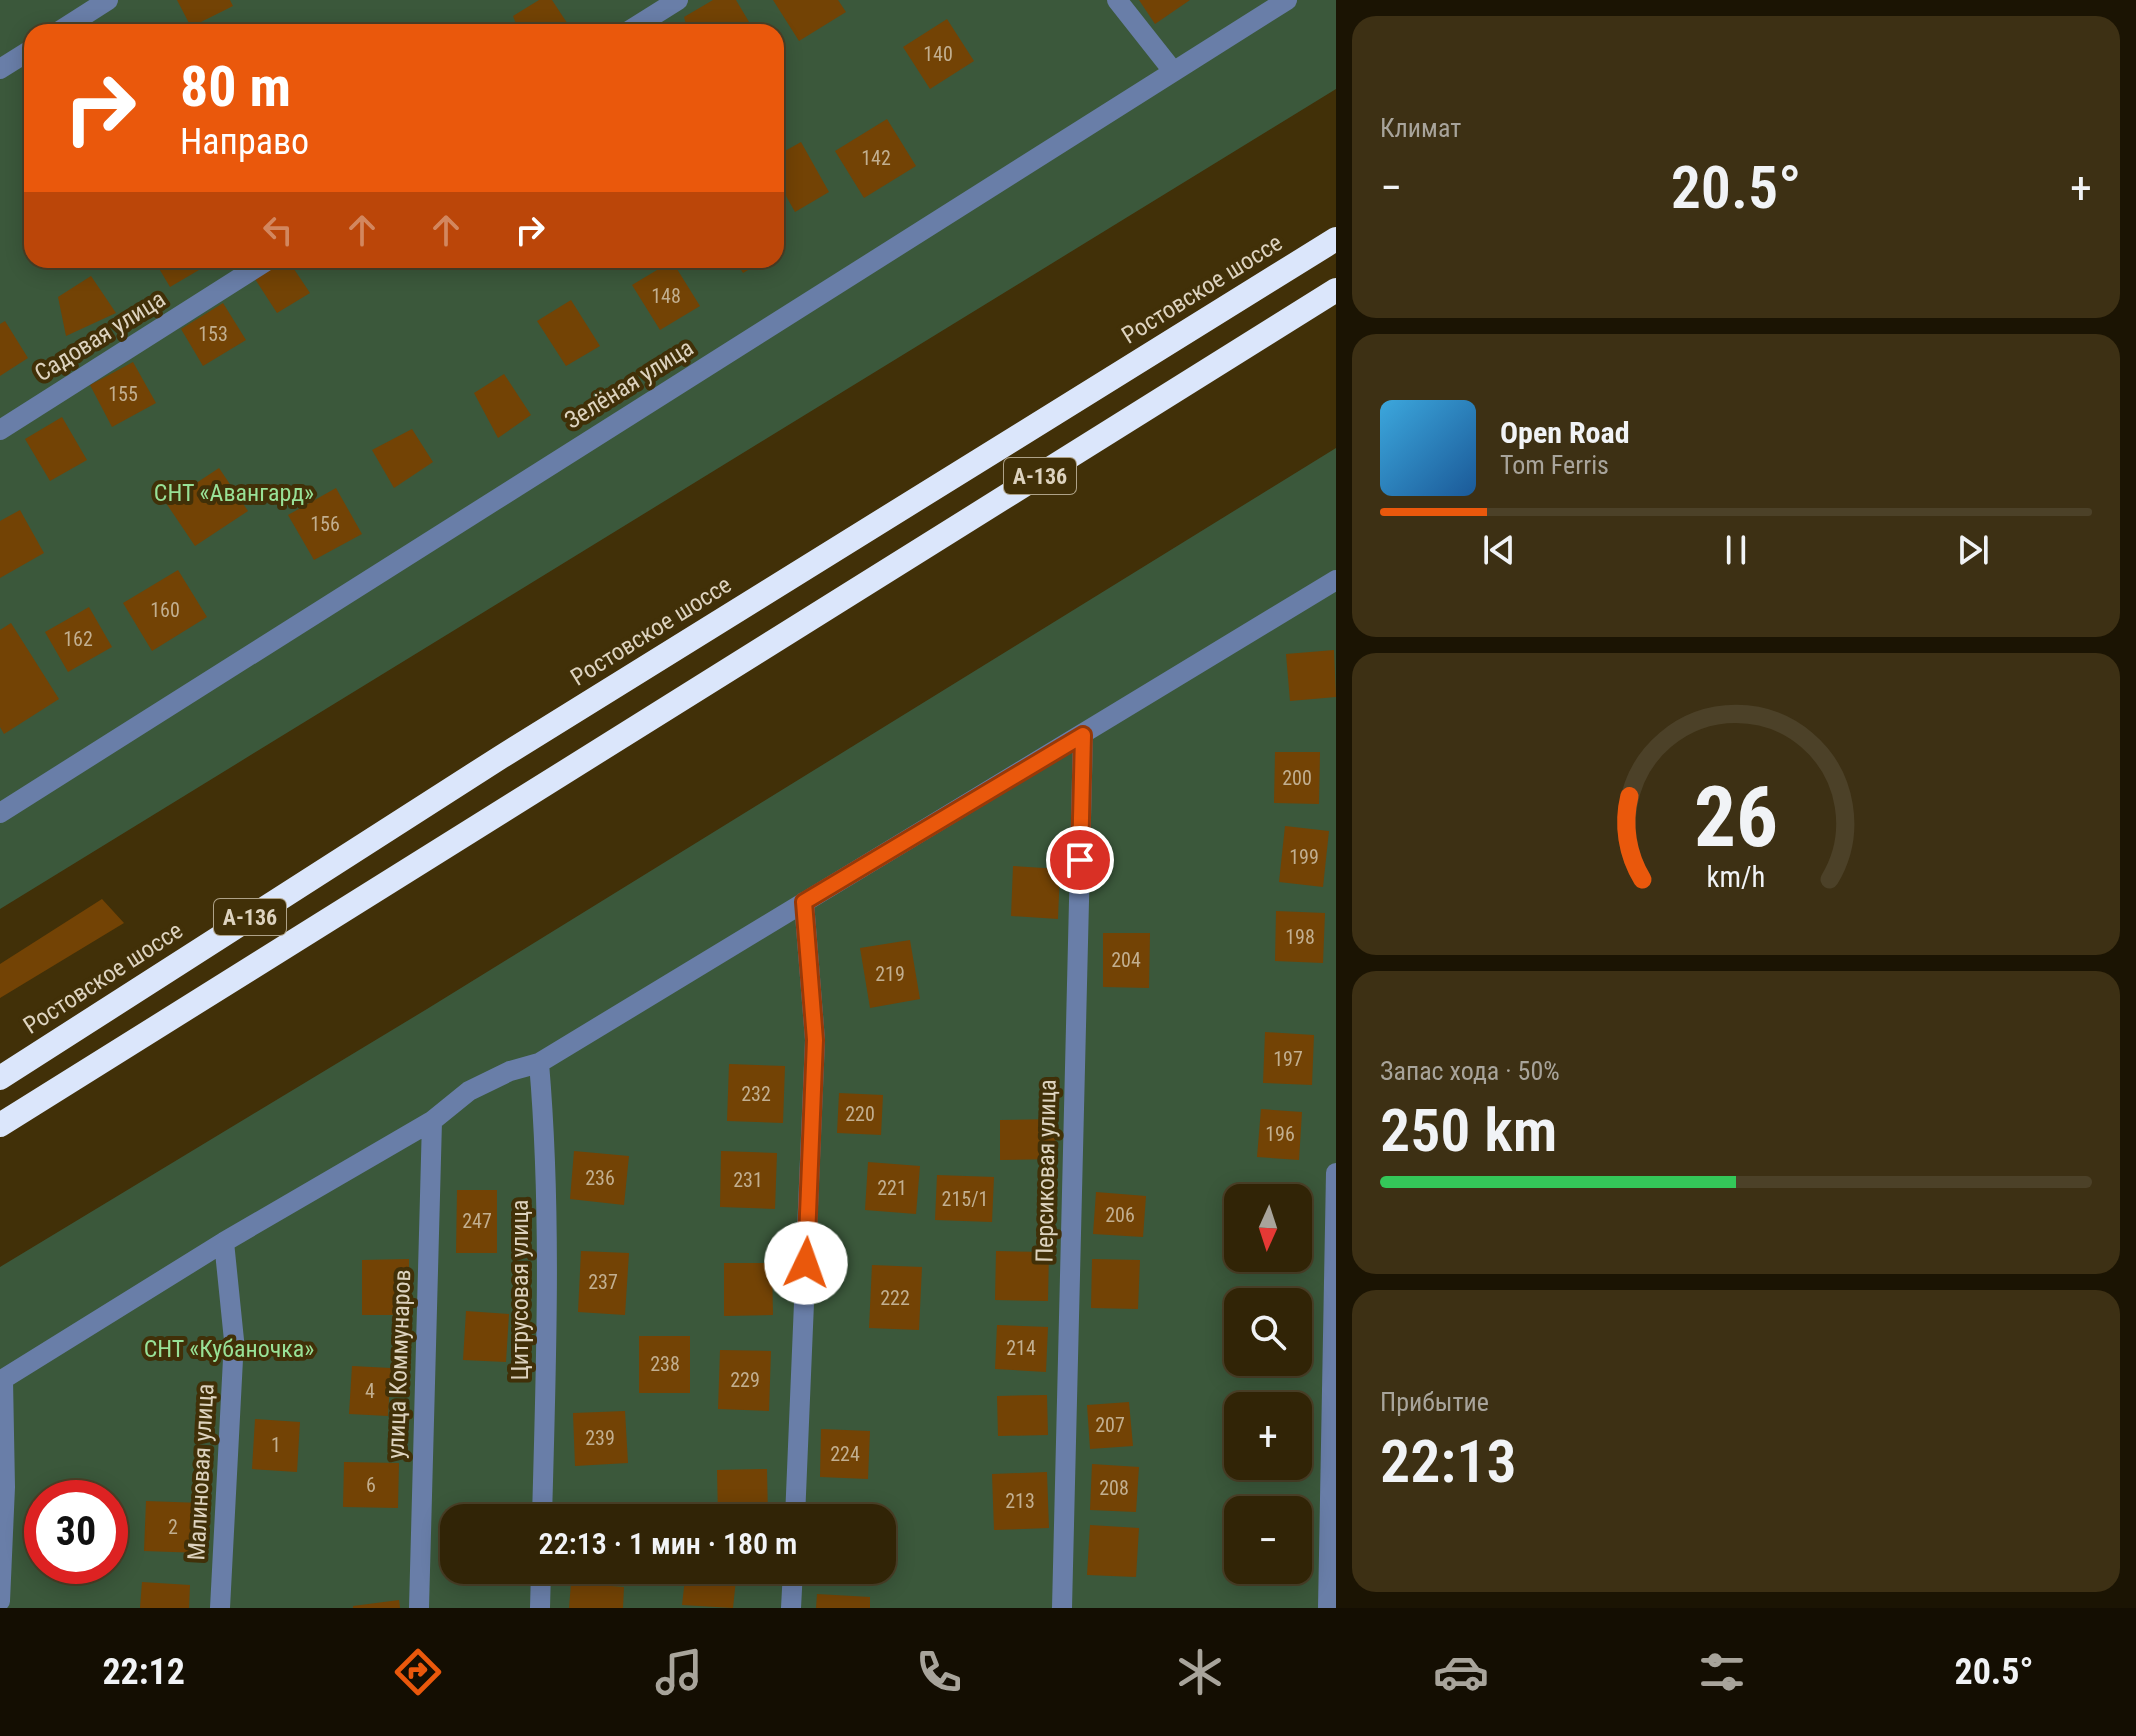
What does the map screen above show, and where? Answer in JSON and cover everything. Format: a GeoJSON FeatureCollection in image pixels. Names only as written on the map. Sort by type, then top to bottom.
{"type":"FeatureCollection","features":[{"type":"Feature","properties":{"kind":"highway","name":"Ростовское шоссе"},"geometry":{"type":"LineString","coordinates":[[0,1078],[501,757],[1336,239]]}},
{"type":"Feature","properties":{"kind":"highway","name":"А-136"},"geometry":{"type":"LineString","coordinates":[[0,1125],[1336,290]]}},
{"type":"Feature","properties":{"kind":"street"},"geometry":{"type":"LineString","coordinates":[[70,24],[108,0]]}},
{"type":"Feature","properties":{"kind":"street"},"geometry":{"type":"LineString","coordinates":[[640,24],[678,0]]}},
{"type":"Feature","properties":{"kind":"street"},"geometry":{"type":"LineString","coordinates":[[1117,0],[1173,71]]}},
{"type":"Feature","properties":{"kind":"street","name":"Зелёная улица"},"geometry":{"type":"LineString","coordinates":[[0,813],[1287,0]]}},
{"type":"Feature","properties":{"kind":"street"},"geometry":{"type":"LineString","coordinates":[[0,69],[24,54]]}},
{"type":"Feature","properties":{"kind":"street","name":"Садовая улица"},"geometry":{"type":"LineString","coordinates":[[0,430],[255,268]]}},
{"type":"Feature","properties":{"kind":"street"},"geometry":{"type":"LineString","coordinates":[[0,1601],[5,1487],[1,1380],[224,1242],[432,1121],[469,1091],[510,1071],[539,1063],[1336,580]]}},
{"type":"Feature","properties":{"kind":"street","name":"Персиковая улица"},"geometry":{"type":"LineString","coordinates":[[1062,1608],[1083,735]]}},
{"type":"Feature","properties":{"kind":"street"},"geometry":{"type":"LineString","coordinates":[[796,1504],[815,1040],[804,902]]}},
{"type":"Feature","properties":{"kind":"street","name":"Цитрусовая улица"},"geometry":{"type":"LineString","coordinates":[[539,1063],[546,1146],[542,1504]]}},
{"type":"Feature","properties":{"kind":"street","name":"улица Коммунаров"},"geometry":{"type":"LineString","coordinates":[[419,1608],[432,1121]]}},
{"type":"Feature","properties":{"kind":"street"},"geometry":{"type":"LineString","coordinates":[[1328,1608],[1336,1173]]}},
{"type":"Feature","properties":{"kind":"street","name":"Малиновая улица"},"geometry":{"type":"LineString","coordinates":[[220,1608],[234,1340],[224,1242]]}},
{"type":"Feature","properties":{"kind":"street"},"geometry":{"type":"LineString","coordinates":[[540,1608],[541,1584]]}},
{"type":"Feature","properties":{"kind":"street"},"geometry":{"type":"LineString","coordinates":[[791,1608],[792,1584]]}},
{"type":"Feature","properties":{"kind":"green space","name":"СНТ «Авангард»"},"geometry":{"type":"Polygon","coordinates":[[[0,0],[1336,0],[1336,89],[0,909],[0,0]]]}},
{"type":"Feature","properties":{"kind":"green space","name":"СНТ «Кубаночка»"},"geometry":{"type":"Polygon","coordinates":[[[1336,448],[1336,1608],[0,1608],[0,1267],[427,1009],[1336,448]]]}},
{"type":"Feature","properties":{"kind":"building"},"geometry":{"type":"Polygon","coordinates":[[[177,0],[230,0],[233,6],[197,24],[189,24],[177,0]]]}},
{"type":"Feature","properties":{"kind":"building"},"geometry":{"type":"Polygon","coordinates":[[[539,0],[552,0],[568,24],[516,24],[513,16],[539,0]]]}},
{"type":"Feature","properties":{"kind":"building"},"geometry":{"type":"Polygon","coordinates":[[[713,0],[736,0],[750,24],[686,24],[684,17],[713,0]]]}},
{"type":"Feature","properties":{"kind":"building"},"geometry":{"type":"Polygon","coordinates":[[[773,0],[838,0],[846,12],[799,41],[773,0]]]}},
{"type":"Feature","properties":{"kind":"building"},"geometry":{"type":"Polygon","coordinates":[[[1139,0],[1190,0],[1155,24],[1139,0]]]}},
{"type":"Feature","properties":{"kind":"building"},"geometry":{"type":"Polygon","coordinates":[[[947,19],[974,61],[930,89],[903,47],[947,19]]]}},
{"type":"Feature","properties":{"kind":"building"},"geometry":{"type":"Polygon","coordinates":[[[887,119],[916,166],[864,198],[835,151],[887,119]]]}},
{"type":"Feature","properties":{"kind":"building"},"geometry":{"type":"Polygon","coordinates":[[[801,142],[829,192],[795,212],[784,192],[784,152],[801,142]]]}},
{"type":"Feature","properties":{"kind":"building"},"geometry":{"type":"Polygon","coordinates":[[[159,268],[202,268],[170,287],[159,268]]]}},
{"type":"Feature","properties":{"kind":"building"},"geometry":{"type":"Polygon","coordinates":[[[272,268],[293,268],[310,293],[277,313],[255,279],[272,268]]]}},
{"type":"Feature","properties":{"kind":"building"},"geometry":{"type":"Polygon","coordinates":[[[660,268],[676,268],[700,306],[660,330],[632,285],[660,268]]]}},
{"type":"Feature","properties":{"kind":"building"},"geometry":{"type":"Polygon","coordinates":[[[91,276],[116,313],[66,336],[58,297],[91,276]]]}},
{"type":"Feature","properties":{"kind":"building"},"geometry":{"type":"Polygon","coordinates":[[[571,300],[600,346],[566,366],[537,321],[571,300]]]}},
{"type":"Feature","properties":{"kind":"building"},"geometry":{"type":"Polygon","coordinates":[[[223,303],[246,340],[203,366],[181,329],[223,303]]]}},
{"type":"Feature","properties":{"kind":"building"},"geometry":{"type":"Polygon","coordinates":[[[5,321],[28,358],[0,376],[0,324],[5,321]]]}},
{"type":"Feature","properties":{"kind":"building"},"geometry":{"type":"Polygon","coordinates":[[[133,362],[156,403],[112,427],[90,385],[133,362]]]}},
{"type":"Feature","properties":{"kind":"building"},"geometry":{"type":"Polygon","coordinates":[[[504,374],[531,415],[498,438],[474,393],[504,374]]]}},
{"type":"Feature","properties":{"kind":"building"},"geometry":{"type":"Polygon","coordinates":[[[62,417],[87,460],[50,481],[25,439],[62,417]]]}},
{"type":"Feature","properties":{"kind":"building"},"geometry":{"type":"Polygon","coordinates":[[[412,429],[433,462],[394,488],[372,450],[412,429]]]}},
{"type":"Feature","properties":{"kind":"building"},"geometry":{"type":"Polygon","coordinates":[[[219,468],[248,511],[195,546],[166,503],[219,468]]]}},
{"type":"Feature","properties":{"kind":"building"},"geometry":{"type":"Polygon","coordinates":[[[336,488],[362,534],[314,560],[288,515],[336,488]]]}},
{"type":"Feature","properties":{"kind":"building"},"geometry":{"type":"Polygon","coordinates":[[[20,510],[44,553],[0,578],[0,521],[20,510]]]}},
{"type":"Feature","properties":{"kind":"building"},"geometry":{"type":"Polygon","coordinates":[[[178,570],[207,617],[152,651],[123,603],[178,570]]]}},
{"type":"Feature","properties":{"kind":"building"},"geometry":{"type":"Polygon","coordinates":[[[89,607],[112,647],[68,672],[45,632],[89,607]]]}},
{"type":"Feature","properties":{"kind":"building"},"geometry":{"type":"Polygon","coordinates":[[[11,623],[59,699],[4,734],[0,727],[0,630],[11,623]]]}},
{"type":"Feature","properties":{"kind":"building"},"geometry":{"type":"Polygon","coordinates":[[[1334,650],[1336,697],[1290,701],[1286,654],[1334,650]]]}},
{"type":"Feature","properties":{"kind":"building"},"geometry":{"type":"Polygon","coordinates":[[[1275,752],[1320,752],[1319,804],[1274,803],[1275,752]]]}},
{"type":"Feature","properties":{"kind":"building"},"geometry":{"type":"Polygon","coordinates":[[[1285,826],[1329,831],[1323,887],[1279,882],[1285,826]]]}},
{"type":"Feature","properties":{"kind":"building"},"geometry":{"type":"Polygon","coordinates":[[[1013,866],[1060,869],[1058,919],[1011,916],[1013,866]]]}},
{"type":"Feature","properties":{"kind":"building"},"geometry":{"type":"Polygon","coordinates":[[[102,899],[124,923],[0,998],[0,964],[102,899]]]}},
{"type":"Feature","properties":{"kind":"building"},"geometry":{"type":"Polygon","coordinates":[[[1276,911],[1325,913],[1323,963],[1275,961],[1276,911]]]}},
{"type":"Feature","properties":{"kind":"building"},"geometry":{"type":"Polygon","coordinates":[[[1103,933],[1150,933],[1149,988],[1103,987],[1103,933]]]}},
{"type":"Feature","properties":{"kind":"building"},"geometry":{"type":"Polygon","coordinates":[[[910,940],[920,999],[870,1008],[860,948],[910,940]]]}},
{"type":"Feature","properties":{"kind":"building"},"geometry":{"type":"Polygon","coordinates":[[[1265,1032],[1314,1035],[1312,1085],[1263,1083],[1265,1032]]]}},
{"type":"Feature","properties":{"kind":"building"},"geometry":{"type":"Polygon","coordinates":[[[729,1064],[785,1066],[783,1123],[727,1121],[729,1064]]]}},
{"type":"Feature","properties":{"kind":"building"},"geometry":{"type":"Polygon","coordinates":[[[839,1093],[883,1095],[881,1135],[837,1133],[839,1093]]]}},
{"type":"Feature","properties":{"kind":"building"},"geometry":{"type":"Polygon","coordinates":[[[1261,1109],[1302,1112],[1299,1160],[1257,1157],[1261,1109]]]}},
{"type":"Feature","properties":{"kind":"building"},"geometry":{"type":"Polygon","coordinates":[[[1055,1119],[1056,1159],[1000,1160],[1000,1120],[1055,1119]]]}},
{"type":"Feature","properties":{"kind":"building"},"geometry":{"type":"Polygon","coordinates":[[[574,1151],[629,1156],[624,1205],[570,1199],[574,1151]]]}},
{"type":"Feature","properties":{"kind":"building"},"geometry":{"type":"Polygon","coordinates":[[[721,1151],[777,1153],[775,1209],[720,1207],[721,1151]]]}},
{"type":"Feature","properties":{"kind":"building"},"geometry":{"type":"Polygon","coordinates":[[[868,1162],[920,1166],[916,1214],[865,1210],[868,1162]]]}},
{"type":"Feature","properties":{"kind":"building"},"geometry":{"type":"Polygon","coordinates":[[[937,1175],[994,1177],[992,1222],[935,1220],[937,1175]]]}},
{"type":"Feature","properties":{"kind":"building"},"geometry":{"type":"Polygon","coordinates":[[[457,1190],[497,1190],[497,1253],[456,1253],[457,1190]]]}},
{"type":"Feature","properties":{"kind":"building"},"geometry":{"type":"Polygon","coordinates":[[[1096,1192],[1146,1196],[1143,1237],[1093,1234],[1096,1192]]]}},
{"type":"Feature","properties":{"kind":"building"},"geometry":{"type":"Polygon","coordinates":[[[581,1251],[629,1253],[625,1315],[578,1312],[581,1251]]]}},
{"type":"Feature","properties":{"kind":"building"},"geometry":{"type":"Polygon","coordinates":[[[996,1251],[1049,1252],[1048,1301],[995,1300],[996,1251]]]}},
{"type":"Feature","properties":{"kind":"building"},"geometry":{"type":"Polygon","coordinates":[[[409,1259],[409,1315],[362,1315],[362,1260],[409,1259]]]}},
{"type":"Feature","properties":{"kind":"building"},"geometry":{"type":"Polygon","coordinates":[[[1092,1259],[1140,1260],[1138,1309],[1091,1308],[1092,1259]]]}},
{"type":"Feature","properties":{"kind":"building"},"geometry":{"type":"Polygon","coordinates":[[[724,1263],[772,1263],[773,1315],[724,1316],[724,1263]]]}},
{"type":"Feature","properties":{"kind":"building"},"geometry":{"type":"Polygon","coordinates":[[[872,1265],[922,1267],[919,1330],[869,1328],[872,1265]]]}},
{"type":"Feature","properties":{"kind":"building"},"geometry":{"type":"Polygon","coordinates":[[[466,1311],[509,1314],[506,1362],[463,1360],[466,1311]]]}},
{"type":"Feature","properties":{"kind":"building"},"geometry":{"type":"Polygon","coordinates":[[[997,1325],[1048,1327],[1046,1372],[995,1369],[997,1325]]]}},
{"type":"Feature","properties":{"kind":"building"},"geometry":{"type":"Polygon","coordinates":[[[639,1336],[690,1336],[690,1393],[639,1393],[639,1336]]]}},
{"type":"Feature","properties":{"kind":"building"},"geometry":{"type":"Polygon","coordinates":[[[720,1350],[771,1351],[769,1411],[718,1409],[720,1350]]]}},
{"type":"Feature","properties":{"kind":"building"},"geometry":{"type":"Polygon","coordinates":[[[352,1366],[391,1368],[388,1416],[349,1414],[352,1366]]]}},
{"type":"Feature","properties":{"kind":"building"},"geometry":{"type":"Polygon","coordinates":[[[1047,1395],[1048,1435],[998,1436],[997,1396],[1047,1395]]]}},
{"type":"Feature","properties":{"kind":"building"},"geometry":{"type":"Polygon","coordinates":[[[1129,1402],[1133,1446],[1090,1449],[1087,1405],[1129,1402]]]}},
{"type":"Feature","properties":{"kind":"building"},"geometry":{"type":"Polygon","coordinates":[[[625,1411],[628,1463],[575,1466],[573,1413],[625,1411]]]}},
{"type":"Feature","properties":{"kind":"building"},"geometry":{"type":"Polygon","coordinates":[[[255,1419],[300,1422],[297,1472],[252,1469],[255,1419]]]}},
{"type":"Feature","properties":{"kind":"building"},"geometry":{"type":"Polygon","coordinates":[[[821,1429],[870,1431],[868,1479],[820,1477],[821,1429]]]}},
{"type":"Feature","properties":{"kind":"building"},"geometry":{"type":"Polygon","coordinates":[[[344,1462],[399,1463],[398,1508],[343,1507],[344,1462]]]}},
{"type":"Feature","properties":{"kind":"building"},"geometry":{"type":"Polygon","coordinates":[[[1092,1464],[1139,1467],[1136,1512],[1090,1510],[1092,1464]]]}},
{"type":"Feature","properties":{"kind":"building"},"geometry":{"type":"Polygon","coordinates":[[[767,1469],[768,1504],[718,1504],[717,1470],[767,1469]]]}},
{"type":"Feature","properties":{"kind":"building"},"geometry":{"type":"Polygon","coordinates":[[[1047,1472],[1049,1528],[994,1530],[992,1474],[1047,1472]]]}},
{"type":"Feature","properties":{"kind":"building"},"geometry":{"type":"Polygon","coordinates":[[[146,1501],[202,1503],[201,1553],[144,1551],[146,1501]]]}},
{"type":"Feature","properties":{"kind":"building"},"geometry":{"type":"Polygon","coordinates":[[[1090,1525],[1139,1528],[1136,1577],[1087,1575],[1090,1525]]]}},
{"type":"Feature","properties":{"kind":"building"},"geometry":{"type":"Polygon","coordinates":[[[142,1582],[190,1585],[189,1608],[140,1608],[142,1582]]]}},
{"type":"Feature","properties":{"kind":"building"},"geometry":{"type":"Polygon","coordinates":[[[571,1584],[624,1587],[623,1608],[569,1608],[571,1584]]]}},
{"type":"Feature","properties":{"kind":"building"},"geometry":{"type":"Polygon","coordinates":[[[684,1584],[736,1584],[733,1608],[682,1605],[684,1584]]]}},
{"type":"Feature","properties":{"kind":"building"},"geometry":{"type":"Polygon","coordinates":[[[817,1594],[870,1597],[870,1608],[816,1608],[817,1594]]]}},
{"type":"Feature","properties":{"kind":"building"},"geometry":{"type":"Polygon","coordinates":[[[399,1600],[400,1608],[353,1608],[353,1606],[399,1600]]]}},
{"type":"Feature","properties":{"kind":"route"},"geometry":{"type":"LineString","coordinates":[[806,1263],[815,1040],[804,902],[1083,735],[1080,860]]}}]}
